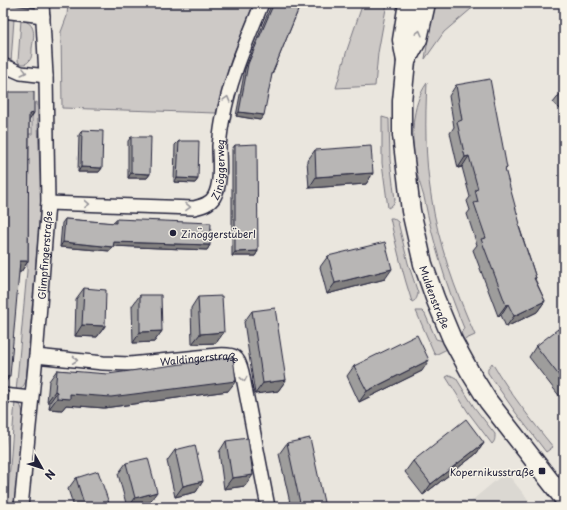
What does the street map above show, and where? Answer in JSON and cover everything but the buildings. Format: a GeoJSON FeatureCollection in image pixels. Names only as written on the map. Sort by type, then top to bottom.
{"type":"FeatureCollection","features":[{"type":"Feature","properties":{"kind":"main road","name":"Muldenstraße"},"geometry":{"type":"LineString","coordinates":[[408,3],[402,40],[406,61],[402,101],[402,135],[411,211],[423,264],[452,339],[470,372],[488,401],[564,498]]}},
{"type":"Feature","properties":{"kind":"main road","name":"Muldenstraße"},"geometry":{"type":"LineString","coordinates":[[406,61],[418,39],[426,3]]}},
{"type":"Feature","properties":{"kind":"street","name":"Zinöggerweg"},"geometry":{"type":"LineString","coordinates":[[48,203],[194,208],[205,205],[214,198],[218,187],[222,120],[239,59],[262,3]]}},
{"type":"Feature","properties":{"kind":"street","name":"Glimpfingerstraße"},"geometry":{"type":"LineString","coordinates":[[21,507],[36,356],[48,203],[46,76],[43,9]]}},
{"type":"Feature","properties":{"kind":"street"},"geometry":{"type":"LineString","coordinates":[[3,11],[43,9]]}},
{"type":"Feature","properties":{"kind":"street"},"geometry":{"type":"LineString","coordinates":[[3,64],[21,73],[46,76]]}},
{"type":"Feature","properties":{"kind":"street","name":"Waldingerstraße"},"geometry":{"type":"LineString","coordinates":[[36,356],[103,364],[130,364],[227,354],[234,356],[239,362],[242,372],[268,507]]}},
{"type":"Feature","properties":{"kind":"street"},"geometry":{"type":"LineString","coordinates":[[3,395],[31,398]]}},
{"type":"Feature","properties":{"kind":"shaded area"},"geometry":{"type":"Polygon","coordinates":[[[68,3],[254,3],[231,60],[216,113],[62,108],[61,32],[67,16],[68,3]]]}},
{"type":"Feature","properties":{"kind":"shaded area"},"geometry":{"type":"Polygon","coordinates":[[[363,3],[387,3],[378,53],[375,86],[336,88],[347,50],[363,3]]]}},
{"type":"Feature","properties":{"kind":"shaded area"},"geometry":{"type":"Polygon","coordinates":[[[436,3],[484,3],[471,9],[444,32],[425,59],[429,32],[436,3]]]}},
{"type":"Feature","properties":{"kind":"shaded area"},"geometry":{"type":"Polygon","coordinates":[[[3,18],[14,19],[11,62],[3,57],[3,18]]]}},
{"type":"Feature","properties":{"kind":"shaded area"},"geometry":{"type":"Polygon","coordinates":[[[21,20],[30,24],[34,35],[31,58],[24,64],[20,64],[18,61],[21,20]]]}},
{"type":"Feature","properties":{"kind":"shaded area"},"geometry":{"type":"Polygon","coordinates":[[[427,83],[426,139],[431,195],[438,231],[448,266],[475,335],[464,340],[461,333],[464,328],[451,296],[441,264],[415,165],[413,133],[415,112],[418,101],[427,83]]]}},
{"type":"Feature","properties":{"kind":"shaded area"},"geometry":{"type":"Polygon","coordinates":[[[37,102],[41,193],[38,238],[26,381],[22,388],[16,392],[27,271],[26,134],[32,134],[32,107],[33,103],[37,102]]]}},
{"type":"Feature","properties":{"kind":"shaded area"},"geometry":{"type":"Polygon","coordinates":[[[382,117],[389,119],[390,160],[395,200],[393,205],[388,208],[382,163],[382,117]]]}},
{"type":"Feature","properties":{"kind":"shaded area"},"geometry":{"type":"Polygon","coordinates":[[[390,218],[393,218],[398,222],[408,263],[418,293],[416,299],[412,302],[400,260],[390,218]]]}},
{"type":"Feature","properties":{"kind":"shaded area"},"geometry":{"type":"Polygon","coordinates":[[[416,311],[422,311],[425,314],[436,339],[443,341],[447,349],[435,355],[416,311]]]}},
{"type":"Feature","properties":{"kind":"shaded area"},"geometry":{"type":"Polygon","coordinates":[[[492,363],[521,406],[553,447],[546,452],[488,373],[488,369],[492,363]]]}},
{"type":"Feature","properties":{"kind":"shaded area"},"geometry":{"type":"Polygon","coordinates":[[[450,375],[456,378],[474,407],[495,434],[495,440],[492,444],[468,412],[446,377],[450,375]]]}},
{"type":"Feature","properties":{"kind":"shaded area"},"geometry":{"type":"Polygon","coordinates":[[[15,401],[21,406],[23,414],[14,507],[7,507],[15,401]]]}},
{"type":"Feature","properties":{"kind":"shaded area"},"geometry":{"type":"Polygon","coordinates":[[[506,472],[534,507],[464,507],[506,472]]]}},
{"type":"Feature","properties":{"kind":"place","name":"Zinöggerstüberl"},"geometry":{"type":"Point","coordinates":[173,233]}},
{"type":"Feature","properties":{"kind":"place","name":"Kopernikusstraße"},"geometry":{"type":"Point","coordinates":[542,471]}}]}
